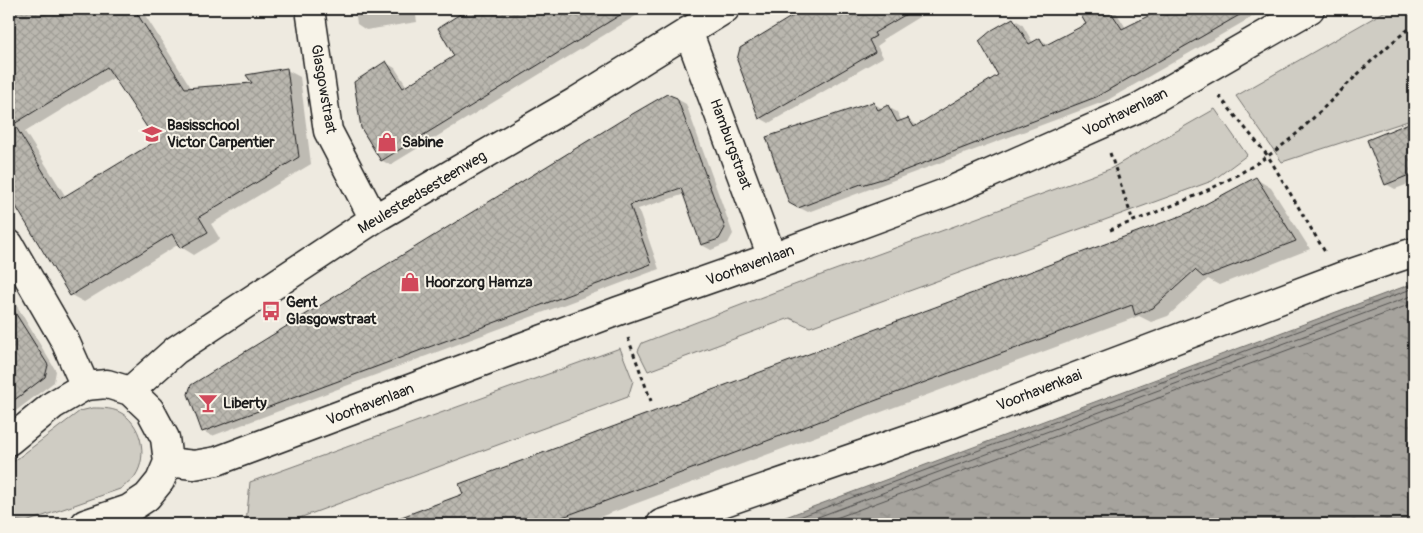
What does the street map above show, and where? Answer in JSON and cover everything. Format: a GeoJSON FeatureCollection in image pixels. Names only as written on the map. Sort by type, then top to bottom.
{"type":"FeatureCollection","features":[{"type":"Feature","properties":{"kind":"street","name":"Glasgowstraat"},"geometry":{"type":"LineString","coordinates":[[310,9],[328,131],[374,219]]}},
{"type":"Feature","properties":{"kind":"street","name":"Meulesteedsesteenweg"},"geometry":{"type":"LineString","coordinates":[[130,391],[176,350],[374,219],[575,102],[725,9]]}},
{"type":"Feature","properties":{"kind":"street","name":"Voorhavenlaan"},"geometry":{"type":"LineString","coordinates":[[168,462],[194,465],[217,461],[618,311],[948,192],[1138,108],[1310,9]]}},
{"type":"Feature","properties":{"kind":"street","name":"Hamburgstraat"},"geometry":{"type":"LineString","coordinates":[[688,31],[772,257]]}},
{"type":"Feature","properties":{"kind":"street"},"geometry":{"type":"LineString","coordinates":[[9,244],[65,341],[85,386]]}},
{"type":"Feature","properties":{"kind":"street","name":"Voorhavenkaai"},"geometry":{"type":"LineString","coordinates":[[661,524],[954,423],[1340,277],[1414,252]]}},
{"type":"Feature","properties":{"kind":"street"},"geometry":{"type":"LineString","coordinates":[[9,441],[54,405],[85,386],[107,384],[130,391],[150,410],[165,438],[168,462],[160,481],[147,497],[129,508],[85,524]]}},
{"type":"Feature","properties":{"kind":"path"},"geometry":{"type":"LineString","coordinates":[[1110,230],[1207,191],[1268,156],[1294,136],[1378,56],[1414,25]]}},
{"type":"Feature","properties":{"kind":"path"},"geometry":{"type":"LineString","coordinates":[[1200,73],[1268,156],[1340,277]]}},
{"type":"Feature","properties":{"kind":"path"},"geometry":{"type":"LineString","coordinates":[[1101,124],[1133,221]]}},
{"type":"Feature","properties":{"kind":"path"},"geometry":{"type":"LineString","coordinates":[[618,311],[651,401]]}},
{"type":"Feature","properties":{"kind":"shaded area"},"geometry":{"type":"Polygon","coordinates":[[[1389,9],[1414,9],[1414,119],[1282,162],[1236,96],[1389,9]]]}},
{"type":"Feature","properties":{"kind":"shaded area"},"geometry":{"type":"Polygon","coordinates":[[[1215,109],[1247,155],[1212,181],[810,327],[790,318],[648,371],[638,351],[642,343],[1110,169],[1215,109]]]}},
{"type":"Feature","properties":{"kind":"shaded area"},"geometry":{"type":"Polygon","coordinates":[[[620,348],[633,381],[628,397],[283,524],[246,524],[250,482],[620,348]]]}},
{"type":"Feature","properties":{"kind":"shaded area"},"geometry":{"type":"Polygon","coordinates":[[[93,408],[120,412],[135,427],[139,436],[142,454],[141,464],[132,480],[120,489],[26,522],[9,518],[9,465],[80,411],[93,408]]]}},
{"type":"Feature","properties":{"kind":"water"},"geometry":{"type":"Polygon","coordinates":[[[1414,283],[1414,524],[767,524],[1414,283]]]}},
{"type":"Feature","properties":{"kind":"building"},"geometry":{"type":"Polygon","coordinates":[[[9,9],[134,9],[185,88],[252,83],[246,75],[287,68],[299,157],[199,217],[208,232],[180,248],[172,234],[70,296],[9,195],[9,9]],[[107,67],[14,124],[60,199],[156,141],[107,67]]]}},
{"type":"Feature","properties":{"kind":"building"},"geometry":{"type":"Polygon","coordinates":[[[468,9],[630,9],[381,161],[361,128],[354,82],[386,61],[403,88],[454,56],[438,28],[468,9]]]}},
{"type":"Feature","properties":{"kind":"building"},"geometry":{"type":"Polygon","coordinates":[[[804,9],[915,9],[874,33],[876,36],[869,40],[875,52],[759,119],[737,60],[740,48],[804,9]]]}},
{"type":"Feature","properties":{"kind":"building"},"geometry":{"type":"Polygon","coordinates":[[[1077,9],[1109,9],[1122,29],[1162,9],[1166,15],[1177,9],[1250,9],[1096,97],[885,178],[861,184],[798,208],[789,203],[766,137],[873,102],[878,110],[888,105],[897,122],[908,118],[914,127],[998,75],[979,41],[992,30],[1013,18],[1029,44],[1040,38],[1044,46],[1086,24],[1077,9]]]}},
{"type":"Feature","properties":{"kind":"building"},"geometry":{"type":"Polygon","coordinates":[[[667,94],[677,98],[725,228],[719,239],[701,245],[681,188],[630,205],[651,264],[202,432],[188,394],[191,385],[667,94]]]}},
{"type":"Feature","properties":{"kind":"building"},"geometry":{"type":"Polygon","coordinates":[[[1414,121],[1414,173],[1385,185],[1367,140],[1414,121]]]}},
{"type":"Feature","properties":{"kind":"building"},"geometry":{"type":"Polygon","coordinates":[[[1256,177],[1296,241],[1203,277],[1195,270],[1153,308],[1135,315],[1132,305],[544,524],[388,524],[388,522],[463,494],[459,484],[1191,212],[1256,177]]]}},
{"type":"Feature","properties":{"kind":"building"},"geometry":{"type":"Polygon","coordinates":[[[9,303],[48,365],[45,377],[9,404],[9,303]]]}},
{"type":"Feature","properties":{"kind":"place","name":"Basisschool Victor Carpentier"},"geometry":{"type":"Point","coordinates":[152,134]}},
{"type":"Feature","properties":{"kind":"place","name":"Sabine"},"geometry":{"type":"Point","coordinates":[387,142]}},
{"type":"Feature","properties":{"kind":"place","name":"Hoorzorg Hamza"},"geometry":{"type":"Point","coordinates":[410,282]}},
{"type":"Feature","properties":{"kind":"place","name":"Gent Glasgowstraat"},"geometry":{"type":"Point","coordinates":[271,311]}},
{"type":"Feature","properties":{"kind":"place","name":"Liberty"},"geometry":{"type":"Point","coordinates":[208,403]}}]}
